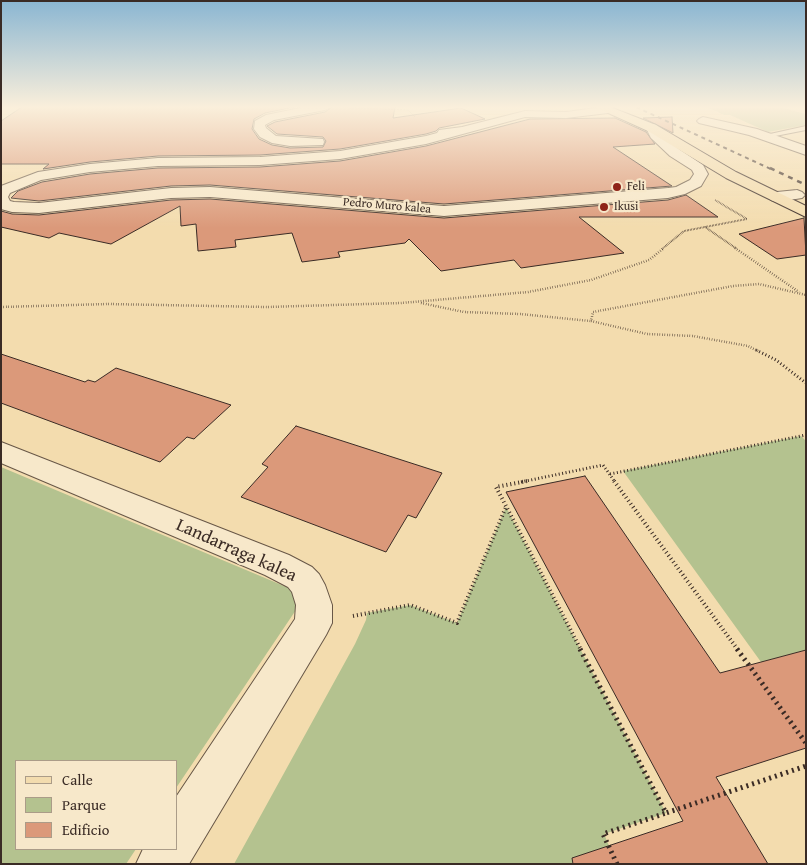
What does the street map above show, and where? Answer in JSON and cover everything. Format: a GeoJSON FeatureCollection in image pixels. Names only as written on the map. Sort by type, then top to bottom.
{"type":"FeatureCollection","features":[{"type":"Feature","properties":{"kind":"main road"},"geometry":{"type":"LineString","coordinates":[[685,147],[731,175],[806,212]]}},
{"type":"Feature","properties":{"kind":"street","name":"Pedro Muro kalea"},"geometry":{"type":"LineString","coordinates":[[386,147],[340,156],[158,162],[90,168],[38,176],[4,190],[1,197],[3,204],[12,207],[39,208],[171,193],[210,192],[444,211],[668,193],[680,191],[696,183]]}},
{"type":"Feature","properties":{"kind":"street"},"geometry":{"type":"LineString","coordinates":[[669,147],[698,168],[700,174],[696,183]]}},
{"type":"Feature","properties":{"kind":"street"},"geometry":{"type":"LineString","coordinates":[[794,147],[806,152]]}},
{"type":"Feature","properties":{"kind":"street"},"geometry":{"type":"LineString","coordinates":[[777,198],[797,195]]}},
{"type":"Feature","properties":{"kind":"street","name":"Landarraga kalea"},"geometry":{"type":"LineString","coordinates":[[1,452],[300,577],[307,585],[314,605],[313,624]]}},
{"type":"Feature","properties":{"kind":"street"},"geometry":{"type":"LineString","coordinates":[[178,837],[313,624]]}},
{"type":"Feature","properties":{"kind":"street"},"geometry":{"type":"LineString","coordinates":[[161,864],[169,850]]}},
{"type":"Feature","properties":{"kind":"path"},"geometry":{"type":"LineString","coordinates":[[1,307],[108,304],[267,307],[416,302],[528,292],[591,280],[649,260],[684,231],[747,219],[719,203],[696,183]]}},
{"type":"Feature","properties":{"kind":"path"},"geometry":{"type":"LineString","coordinates":[[705,227],[801,294]]}},
{"type":"Feature","properties":{"kind":"path"},"geometry":{"type":"LineString","coordinates":[[591,321],[594,312],[733,286],[759,284],[806,295]]}},
{"type":"Feature","properties":{"kind":"path"},"geometry":{"type":"LineString","coordinates":[[416,302],[464,312],[520,314],[591,321],[647,334],[693,336],[748,346],[776,360],[806,383]]}},
{"type":"Feature","properties":{"kind":"path"},"geometry":{"type":"LineString","coordinates":[[610,474],[806,435]]}},
{"type":"Feature","properties":{"kind":"path"},"geometry":{"type":"LineString","coordinates":[[666,813],[496,487],[603,465],[806,743]]}},
{"type":"Feature","properties":{"kind":"path"},"geometry":{"type":"LineString","coordinates":[[313,624],[410,605],[457,623],[506,507]]}},
{"type":"Feature","properties":{"kind":"path"},"geometry":{"type":"LineString","coordinates":[[617,864],[603,834],[806,766]]}},
{"type":"Feature","properties":{"kind":"green space"},"geometry":{"type":"Polygon","coordinates":[[[801,436],[806,441],[806,650],[761,662],[623,471],[801,436]]]}},
{"type":"Feature","properties":{"kind":"green space"},"geometry":{"type":"Polygon","coordinates":[[[1,467],[296,591],[300,604],[178,785],[178,760],[15,760],[15,850],[135,850],[126,864],[1,864],[1,467]]]}},
{"type":"Feature","properties":{"kind":"green space"},"geometry":{"type":"Polygon","coordinates":[[[506,507],[666,813],[604,834],[617,864],[234,864],[355,644],[366,620],[367,613],[410,605],[457,623],[506,507]]]}},
{"type":"Feature","properties":{"kind":"building"},"geometry":{"type":"Polygon","coordinates":[[[1,147],[349,147],[260,155],[158,156],[90,162],[43,169],[49,164],[1,164],[1,147]]]}},
{"type":"Feature","properties":{"kind":"building"},"geometry":{"type":"Polygon","coordinates":[[[418,147],[614,147],[672,186],[444,204],[210,185],[171,186],[39,201],[11,198],[18,191],[42,182],[90,174],[158,168],[260,167],[340,161],[418,147]]]}},
{"type":"Feature","properties":{"kind":"building"},"geometry":{"type":"Polygon","coordinates":[[[686,195],[718,217],[579,217],[624,253],[521,268],[514,260],[441,271],[409,239],[405,243],[338,252],[340,257],[302,262],[292,233],[235,240],[236,247],[198,251],[196,224],[181,226],[180,206],[111,244],[59,233],[49,238],[1,227],[1,211],[12,214],[39,215],[171,200],[210,199],[444,218],[668,200],[686,195]]]}},
{"type":"Feature","properties":{"kind":"building"},"geometry":{"type":"Polygon","coordinates":[[[804,218],[806,255],[777,259],[739,234],[804,218]]]}},
{"type":"Feature","properties":{"kind":"building"},"geometry":{"type":"Polygon","coordinates":[[[1,354],[85,382],[88,380],[95,382],[116,368],[231,405],[194,439],[187,437],[160,462],[1,403],[1,354]]]}},
{"type":"Feature","properties":{"kind":"building"},"geometry":{"type":"Polygon","coordinates":[[[296,426],[442,473],[416,518],[408,515],[386,552],[241,497],[268,467],[262,464],[296,426]]]}},
{"type":"Feature","properties":{"kind":"building"},"geometry":{"type":"Polygon","coordinates":[[[585,476],[720,673],[806,650],[806,748],[716,777],[768,864],[573,864],[572,858],[683,821],[506,492],[585,476]]]}},
{"type":"Feature","properties":{"kind":"railway"},"geometry":{"type":"LineString","coordinates":[[724,147],[773,170]]}},
{"type":"Feature","properties":{"kind":"railway"},"geometry":{"type":"LineString","coordinates":[[770,168],[806,185]]}},
{"type":"Feature","properties":{"kind":"place","name":"Feli"},"geometry":{"type":"Point","coordinates":[617,187]}},
{"type":"Feature","properties":{"kind":"place","name":"Ikusi"},"geometry":{"type":"Point","coordinates":[604,207]}}]}
